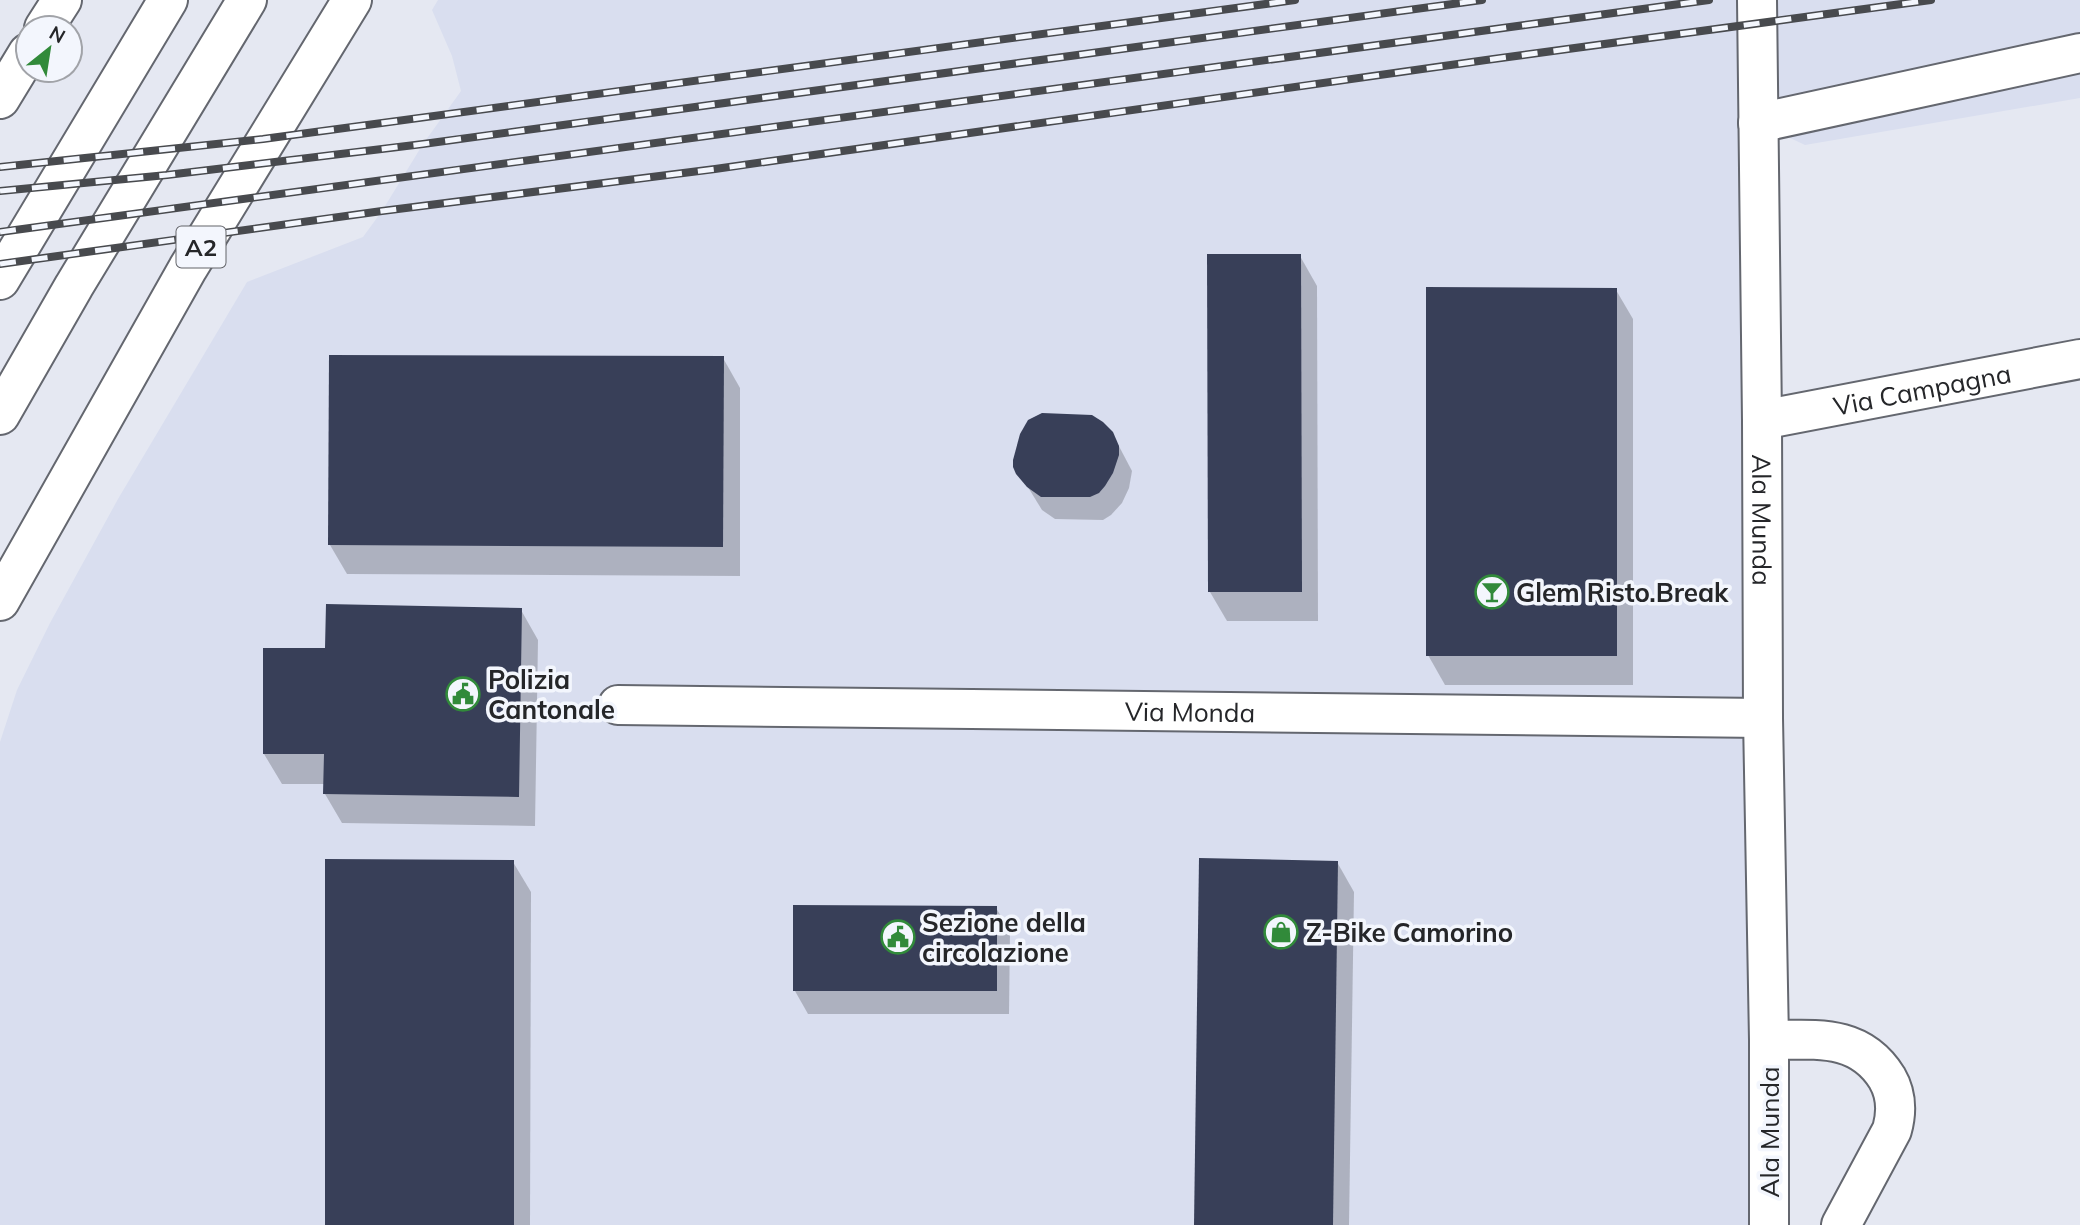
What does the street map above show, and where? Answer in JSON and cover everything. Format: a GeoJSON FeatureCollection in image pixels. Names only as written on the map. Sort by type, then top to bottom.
{"type":"FeatureCollection","features":[{"type":"Feature","properties":{"kind":"main road"},"geometry":{"type":"LineString","coordinates":[[0,280],[168,0]]}},
{"type":"Feature","properties":{"kind":"main road"},"geometry":{"type":"LineString","coordinates":[[0,415],[81,274],[247,0]]}},
{"type":"Feature","properties":{"kind":"main road","name":"A2"},"geometry":{"type":"LineString","coordinates":[[0,601],[188,268],[352,0]]}},
{"type":"Feature","properties":{"kind":"main road","name":"Ala Munda"},"geometry":{"type":"LineString","coordinates":[[1757,0],[1769,1225]]}},
{"type":"Feature","properties":{"kind":"main road"},"geometry":{"type":"LineString","coordinates":[[1758,123],[2080,53]]}},
{"type":"Feature","properties":{"kind":"main road"},"geometry":{"type":"LineString","coordinates":[[0,99],[14,76]]}},
{"type":"Feature","properties":{"kind":"main road","name":"Via Campagna"},"geometry":{"type":"LineString","coordinates":[[1762,420],[2080,359]]}},
{"type":"Feature","properties":{"kind":"main road","name":"A2"},"geometry":{"type":"LineString","coordinates":[[0,627],[56,499]]}},
{"type":"Feature","properties":{"kind":"main road","name":"Via Monda"},"geometry":{"type":"LineString","coordinates":[[618,705],[1763,718]]}},
{"type":"Feature","properties":{"kind":"main road","name":"Ala Munda"},"geometry":{"type":"LineString","coordinates":[[1769,1040],[1822,1040],[1844,1043],[1873,1059],[1891,1084],[1896,1114],[1892,1130],[1841,1225]]}},
{"type":"Feature","properties":{"kind":"shaded area"},"geometry":{"type":"Polygon","coordinates":[[[438,0],[2080,0],[2080,98],[1805,145],[1758,123],[1769,1225],[0,1225],[0,742],[17,690],[50,623],[118,499],[247,282],[363,237],[461,91],[452,56],[432,10],[438,0]]]}},
{"type":"Feature","properties":{"kind":"building"},"geometry":{"type":"Polygon","coordinates":[[[1207,254],[1301,254],[1302,592],[1208,592],[1207,254]]]}},
{"type":"Feature","properties":{"kind":"building"},"geometry":{"type":"Polygon","coordinates":[[[1426,287],[1617,288],[1617,656],[1426,656],[1426,287]]]}},
{"type":"Feature","properties":{"kind":"building"},"geometry":{"type":"Polygon","coordinates":[[[329,355],[724,356],[723,547],[328,545],[329,355]]]}},
{"type":"Feature","properties":{"kind":"building"},"geometry":{"type":"Polygon","coordinates":[[[1042,413],[1092,415],[1113,432],[1119,446],[1119,455],[1113,473],[1099,493],[1090,497],[1041,497],[1027,487],[1016,474],[1013,460],[1020,434],[1028,420],[1042,413]]]}},
{"type":"Feature","properties":{"kind":"building"},"geometry":{"type":"Polygon","coordinates":[[[326,604],[522,608],[519,797],[323,794],[324,754],[263,754],[263,648],[325,648],[326,604]]]}},
{"type":"Feature","properties":{"kind":"building"},"geometry":{"type":"Polygon","coordinates":[[[1199,858],[1338,861],[1333,1225],[1194,1225],[1199,858]]]}},
{"type":"Feature","properties":{"kind":"building"},"geometry":{"type":"Polygon","coordinates":[[[325,859],[514,860],[514,1225],[325,1225],[325,859]]]}},
{"type":"Feature","properties":{"kind":"building"},"geometry":{"type":"Polygon","coordinates":[[[793,905],[997,906],[997,991],[793,991],[793,905]]]}},
{"type":"Feature","properties":{"kind":"railway"},"geometry":{"type":"LineString","coordinates":[[0,167],[263,139],[1295,0]]}},
{"type":"Feature","properties":{"kind":"railway"},"geometry":{"type":"LineString","coordinates":[[0,191],[167,175],[423,144],[1482,0]]}},
{"type":"Feature","properties":{"kind":"railway"},"geometry":{"type":"LineString","coordinates":[[0,232],[1709,0]]}},
{"type":"Feature","properties":{"kind":"railway"},"geometry":{"type":"LineString","coordinates":[[0,264],[382,211],[715,169],[1931,0]]}},
{"type":"Feature","properties":{"kind":"place","name":"Glem Risto.Break"},"geometry":{"type":"Point","coordinates":[1492,592]}},
{"type":"Feature","properties":{"kind":"place","name":"Polizia Cantonale"},"geometry":{"type":"Point","coordinates":[463,694]}},
{"type":"Feature","properties":{"kind":"place","name":"Z-Bike Camorino"},"geometry":{"type":"Point","coordinates":[1281,932]}},
{"type":"Feature","properties":{"kind":"place","name":"Sezione della circolazione"},"geometry":{"type":"Point","coordinates":[898,937]}}]}
